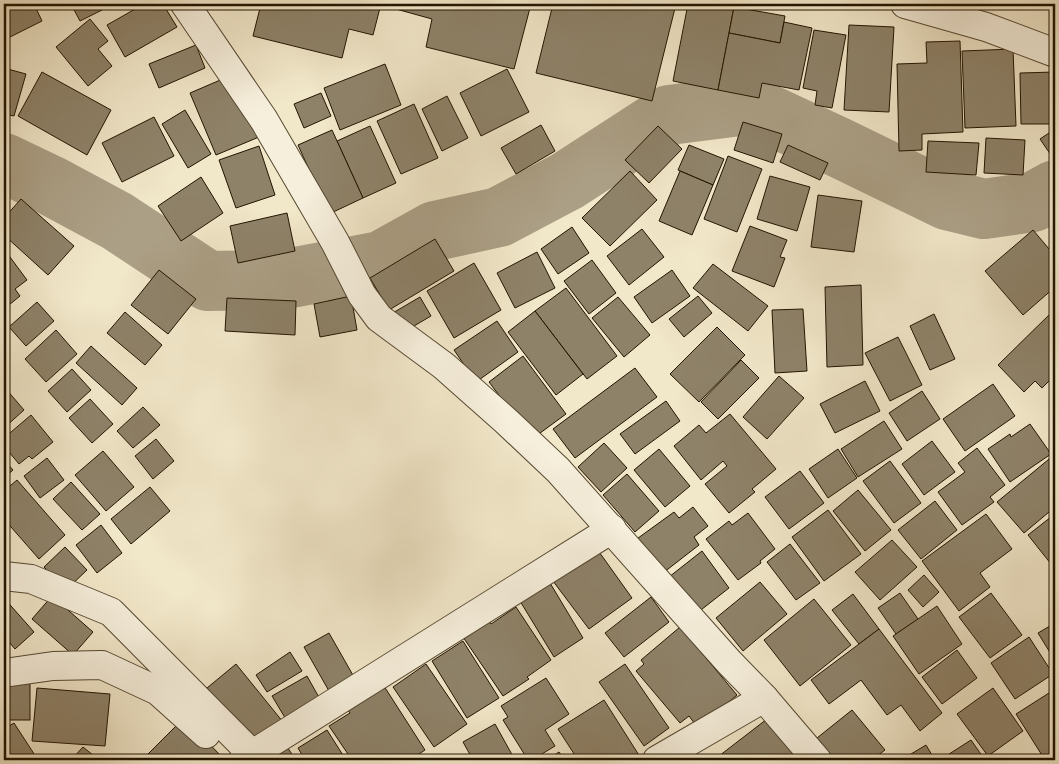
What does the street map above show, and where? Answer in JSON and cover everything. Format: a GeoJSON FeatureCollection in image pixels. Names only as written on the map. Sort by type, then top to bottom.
{"type":"FeatureCollection","features":[{"type":"Feature","properties":{"kind":"street"},"geometry":{"type":"LineString","coordinates":[[185,4],[264,120],[335,242],[362,295],[379,318],[444,366],[558,470],[612,528],[729,662],[764,698],[817,760]]}},
{"type":"Feature","properties":{"kind":"street"},"geometry":{"type":"LineString","coordinates":[[905,4],[986,27],[1055,53]]}},
{"type":"Feature","properties":{"kind":"street"},"geometry":{"type":"LineString","coordinates":[[243,759],[612,528]]}},
{"type":"Feature","properties":{"kind":"street"},"geometry":{"type":"LineString","coordinates":[[4,576],[31,579],[111,612],[243,759]]}},
{"type":"Feature","properties":{"kind":"street"},"geometry":{"type":"LineString","coordinates":[[4,674],[53,666],[102,665],[158,691],[243,759]]}},
{"type":"Feature","properties":{"kind":"street"},"geometry":{"type":"LineString","coordinates":[[657,760],[764,698]]}},
{"type":"Feature","properties":{"kind":"building"},"geometry":{"type":"Polygon","coordinates":[[[4,4],[34,4],[42,21],[8,38],[4,30],[4,4]]]}},
{"type":"Feature","properties":{"kind":"building"},"geometry":{"type":"Polygon","coordinates":[[[71,4],[114,4],[80,21],[71,4]]]}},
{"type":"Feature","properties":{"kind":"building"},"geometry":{"type":"Polygon","coordinates":[[[144,4],[163,4],[177,27],[125,57],[107,25],[144,4]]]}},
{"type":"Feature","properties":{"kind":"building"},"geometry":{"type":"Polygon","coordinates":[[[261,4],[381,4],[373,35],[349,29],[342,58],[253,36],[261,4]]]}},
{"type":"Feature","properties":{"kind":"building"},"geometry":{"type":"Polygon","coordinates":[[[397,4],[531,4],[514,69],[426,47],[432,19],[396,9],[397,4]]]}},
{"type":"Feature","properties":{"kind":"building"},"geometry":{"type":"Polygon","coordinates":[[[553,4],[676,4],[652,101],[536,73],[553,4]]]}},
{"type":"Feature","properties":{"kind":"building"},"geometry":{"type":"Polygon","coordinates":[[[688,4],[719,4],[734,7],[718,90],[673,81],[688,4]]]}},
{"type":"Feature","properties":{"kind":"building"},"geometry":{"type":"Polygon","coordinates":[[[734,7],[785,16],[780,43],[729,33],[734,7]]]}},
{"type":"Feature","properties":{"kind":"building"},"geometry":{"type":"Polygon","coordinates":[[[90,19],[108,41],[98,49],[112,66],[88,86],[56,47],[90,19]]]}},
{"type":"Feature","properties":{"kind":"building"},"geometry":{"type":"Polygon","coordinates":[[[784,22],[812,28],[799,90],[762,83],[759,98],[718,90],[729,33],[780,43],[784,22]]]}},
{"type":"Feature","properties":{"kind":"building"},"geometry":{"type":"Polygon","coordinates":[[[849,25],[894,27],[889,112],[844,110],[849,25]]]}},
{"type":"Feature","properties":{"kind":"building"},"geometry":{"type":"Polygon","coordinates":[[[814,30],[846,35],[832,108],[815,105],[817,91],[803,88],[814,30]]]}},
{"type":"Feature","properties":{"kind":"building"},"geometry":{"type":"Polygon","coordinates":[[[960,41],[963,132],[922,134],[922,150],[899,151],[897,64],[927,63],[926,42],[960,41]]]}},
{"type":"Feature","properties":{"kind":"building"},"geometry":{"type":"Polygon","coordinates":[[[196,45],[205,68],[159,88],[149,64],[196,45]]]}},
{"type":"Feature","properties":{"kind":"building"},"geometry":{"type":"Polygon","coordinates":[[[1013,49],[1016,126],[965,128],[962,51],[1013,49]]]}},
{"type":"Feature","properties":{"kind":"building"},"geometry":{"type":"Polygon","coordinates":[[[385,64],[401,105],[340,130],[324,88],[385,64]]]}},
{"type":"Feature","properties":{"kind":"building"},"geometry":{"type":"Polygon","coordinates":[[[4,68],[26,74],[14,116],[4,114],[4,68]]]}},
{"type":"Feature","properties":{"kind":"building"},"geometry":{"type":"Polygon","coordinates":[[[507,69],[529,112],[481,136],[460,93],[507,69]]]}},
{"type":"Feature","properties":{"kind":"building"},"geometry":{"type":"Polygon","coordinates":[[[42,72],[111,110],[87,155],[18,116],[42,72]]]}},
{"type":"Feature","properties":{"kind":"building"},"geometry":{"type":"Polygon","coordinates":[[[1055,72],[1055,124],[1021,124],[1020,73],[1055,72]]]}},
{"type":"Feature","properties":{"kind":"building"},"geometry":{"type":"Polygon","coordinates":[[[232,75],[259,137],[216,155],[190,93],[232,75]]]}},
{"type":"Feature","properties":{"kind":"building"},"geometry":{"type":"Polygon","coordinates":[[[321,93],[331,116],[304,128],[294,104],[321,93]]]}},
{"type":"Feature","properties":{"kind":"building"},"geometry":{"type":"Polygon","coordinates":[[[447,96],[468,138],[442,151],[422,109],[447,96]]]}},
{"type":"Feature","properties":{"kind":"building"},"geometry":{"type":"Polygon","coordinates":[[[414,104],[438,158],[401,174],[377,121],[414,104]]]}},
{"type":"Feature","properties":{"kind":"building"},"geometry":{"type":"Polygon","coordinates":[[[185,110],[211,154],[188,168],[162,124],[185,110]]]}},
{"type":"Feature","properties":{"kind":"building"},"geometry":{"type":"Polygon","coordinates":[[[154,117],[174,156],[122,182],[102,143],[154,117]]]}},
{"type":"Feature","properties":{"kind":"building"},"geometry":{"type":"Polygon","coordinates":[[[743,122],[782,134],[773,163],[734,150],[743,122]]]}},
{"type":"Feature","properties":{"kind":"building"},"geometry":{"type":"Polygon","coordinates":[[[541,125],[555,151],[516,174],[501,148],[541,125]]]}},
{"type":"Feature","properties":{"kind":"building"},"geometry":{"type":"Polygon","coordinates":[[[370,126],[396,183],[363,198],[337,141],[370,126]]]}},
{"type":"Feature","properties":{"kind":"building"},"geometry":{"type":"Polygon","coordinates":[[[658,126],[682,149],[649,183],[625,160],[658,126]]]}},
{"type":"Feature","properties":{"kind":"building"},"geometry":{"type":"Polygon","coordinates":[[[1055,129],[1055,161],[1040,139],[1055,129]]]}},
{"type":"Feature","properties":{"kind":"building"},"geometry":{"type":"Polygon","coordinates":[[[332,130],[363,198],[329,214],[298,145],[332,130]]]}},
{"type":"Feature","properties":{"kind":"building"},"geometry":{"type":"Polygon","coordinates":[[[986,138],[1025,140],[1023,175],[984,173],[986,138]]]}},
{"type":"Feature","properties":{"kind":"building"},"geometry":{"type":"Polygon","coordinates":[[[928,141],[979,143],[976,175],[926,172],[928,141]]]}},
{"type":"Feature","properties":{"kind":"building"},"geometry":{"type":"Polygon","coordinates":[[[689,145],[724,159],[713,185],[678,170],[689,145]]]}},
{"type":"Feature","properties":{"kind":"building"},"geometry":{"type":"Polygon","coordinates":[[[788,145],[828,163],[820,180],[780,162],[788,145]]]}},
{"type":"Feature","properties":{"kind":"building"},"geometry":{"type":"Polygon","coordinates":[[[259,146],[275,195],[236,208],[219,160],[259,146]]]}},
{"type":"Feature","properties":{"kind":"building"},"geometry":{"type":"Polygon","coordinates":[[[728,156],[762,169],[737,232],[704,219],[728,156]]]}},
{"type":"Feature","properties":{"kind":"building"},"geometry":{"type":"Polygon","coordinates":[[[630,171],[657,200],[610,246],[582,218],[630,171]]]}},
{"type":"Feature","properties":{"kind":"building"},"geometry":{"type":"Polygon","coordinates":[[[680,171],[713,185],[692,235],[659,221],[680,171]]]}},
{"type":"Feature","properties":{"kind":"building"},"geometry":{"type":"Polygon","coordinates":[[[770,176],[810,187],[797,231],[757,219],[770,176]]]}},
{"type":"Feature","properties":{"kind":"building"},"geometry":{"type":"Polygon","coordinates":[[[201,177],[223,213],[181,241],[158,206],[201,177]]]}},
{"type":"Feature","properties":{"kind":"building"},"geometry":{"type":"Polygon","coordinates":[[[818,195],[862,201],[854,252],[811,247],[818,195]]]}},
{"type":"Feature","properties":{"kind":"building"},"geometry":{"type":"Polygon","coordinates":[[[21,199],[74,246],[48,275],[4,235],[4,218],[21,199]]]}},
{"type":"Feature","properties":{"kind":"building"},"geometry":{"type":"Polygon","coordinates":[[[287,213],[295,251],[238,263],[230,226],[287,213]]]}},
{"type":"Feature","properties":{"kind":"building"},"geometry":{"type":"Polygon","coordinates":[[[750,226],[787,240],[780,257],[785,258],[774,287],[732,271],[750,226]]]}},
{"type":"Feature","properties":{"kind":"building"},"geometry":{"type":"Polygon","coordinates":[[[572,227],[589,253],[558,274],[541,249],[572,227]]]}},
{"type":"Feature","properties":{"kind":"building"},"geometry":{"type":"Polygon","coordinates":[[[642,229],[664,257],[629,285],[607,256],[642,229]]]}},
{"type":"Feature","properties":{"kind":"building"},"geometry":{"type":"Polygon","coordinates":[[[1033,230],[1055,256],[1055,287],[1023,315],[985,271],[1033,230]]]}},
{"type":"Feature","properties":{"kind":"building"},"geometry":{"type":"Polygon","coordinates":[[[435,239],[454,271],[389,310],[370,278],[435,239]]]}},
{"type":"Feature","properties":{"kind":"building"},"geometry":{"type":"Polygon","coordinates":[[[4,249],[27,280],[15,289],[20,296],[4,309],[4,249]]]}},
{"type":"Feature","properties":{"kind":"building"},"geometry":{"type":"Polygon","coordinates":[[[537,252],[555,288],[515,308],[497,273],[537,252]]]}},
{"type":"Feature","properties":{"kind":"building"},"geometry":{"type":"Polygon","coordinates":[[[592,260],[616,293],[589,314],[564,281],[592,260]]]}},
{"type":"Feature","properties":{"kind":"building"},"geometry":{"type":"Polygon","coordinates":[[[474,263],[501,310],[454,338],[427,291],[474,263]]]}},
{"type":"Feature","properties":{"kind":"building"},"geometry":{"type":"Polygon","coordinates":[[[713,264],[768,306],[748,331],[693,288],[713,264]]]}},
{"type":"Feature","properties":{"kind":"building"},"geometry":{"type":"Polygon","coordinates":[[[159,270],[196,299],[168,334],[131,305],[159,270]]]}},
{"type":"Feature","properties":{"kind":"building"},"geometry":{"type":"Polygon","coordinates":[[[672,270],[690,296],[652,323],[634,297],[672,270]]]}},
{"type":"Feature","properties":{"kind":"building"},"geometry":{"type":"Polygon","coordinates":[[[861,285],[863,365],[827,367],[825,287],[861,285]]]}},
{"type":"Feature","properties":{"kind":"building"},"geometry":{"type":"Polygon","coordinates":[[[566,288],[617,356],[587,379],[535,311],[566,288]]]}},
{"type":"Feature","properties":{"kind":"building"},"geometry":{"type":"Polygon","coordinates":[[[351,296],[357,330],[320,337],[314,304],[351,296]]]}},
{"type":"Feature","properties":{"kind":"building"},"geometry":{"type":"Polygon","coordinates":[[[698,296],[712,313],[684,337],[669,319],[698,296]]]}},
{"type":"Feature","properties":{"kind":"building"},"geometry":{"type":"Polygon","coordinates":[[[420,297],[431,316],[402,333],[391,314],[420,297]]]}},
{"type":"Feature","properties":{"kind":"building"},"geometry":{"type":"Polygon","coordinates":[[[618,297],[650,335],[624,357],[592,318],[618,297]]]}},
{"type":"Feature","properties":{"kind":"building"},"geometry":{"type":"Polygon","coordinates":[[[227,298],[296,301],[295,335],[225,331],[227,298]]]}},
{"type":"Feature","properties":{"kind":"building"},"geometry":{"type":"Polygon","coordinates":[[[37,302],[54,321],[26,346],[9,327],[37,302]]]}},
{"type":"Feature","properties":{"kind":"building"},"geometry":{"type":"Polygon","coordinates":[[[803,309],[807,371],[775,373],[772,310],[803,309]]]}},
{"type":"Feature","properties":{"kind":"building"},"geometry":{"type":"Polygon","coordinates":[[[535,311],[583,374],[556,395],[508,332],[535,311]]]}},
{"type":"Feature","properties":{"kind":"building"},"geometry":{"type":"Polygon","coordinates":[[[125,312],[162,345],[145,365],[107,333],[125,312]]]}},
{"type":"Feature","properties":{"kind":"building"},"geometry":{"type":"Polygon","coordinates":[[[1051,313],[1055,318],[1055,375],[1042,388],[1035,381],[1024,392],[998,365],[1051,313]]]}},
{"type":"Feature","properties":{"kind":"building"},"geometry":{"type":"Polygon","coordinates":[[[934,314],[955,359],[930,370],[910,326],[934,314]]]}},
{"type":"Feature","properties":{"kind":"building"},"geometry":{"type":"Polygon","coordinates":[[[497,321],[518,352],[476,382],[454,350],[497,321]]]}},
{"type":"Feature","properties":{"kind":"building"},"geometry":{"type":"Polygon","coordinates":[[[717,327],[745,355],[699,402],[670,374],[717,327]]]}},
{"type":"Feature","properties":{"kind":"building"},"geometry":{"type":"Polygon","coordinates":[[[56,330],[77,354],[46,382],[25,359],[56,330]]]}},
{"type":"Feature","properties":{"kind":"building"},"geometry":{"type":"Polygon","coordinates":[[[898,337],[922,385],[890,401],[865,353],[898,337]]]}},
{"type":"Feature","properties":{"kind":"building"},"geometry":{"type":"Polygon","coordinates":[[[91,346],[137,388],[122,405],[76,363],[91,346]]]}},
{"type":"Feature","properties":{"kind":"building"},"geometry":{"type":"Polygon","coordinates":[[[523,356],[566,414],[532,439],[489,382],[523,356]]]}},
{"type":"Feature","properties":{"kind":"building"},"geometry":{"type":"Polygon","coordinates":[[[741,360],[759,378],[718,419],[701,402],[741,360]]]}},
{"type":"Feature","properties":{"kind":"building"},"geometry":{"type":"Polygon","coordinates":[[[635,368],[657,397],[575,458],[553,429],[635,368]]]}},
{"type":"Feature","properties":{"kind":"building"},"geometry":{"type":"Polygon","coordinates":[[[72,369],[91,390],[67,412],[48,391],[72,369]]]}},
{"type":"Feature","properties":{"kind":"building"},"geometry":{"type":"Polygon","coordinates":[[[779,376],[804,398],[767,439],[743,417],[779,376]]]}},
{"type":"Feature","properties":{"kind":"building"},"geometry":{"type":"Polygon","coordinates":[[[865,381],[880,411],[835,433],[820,404],[865,381]]]}},
{"type":"Feature","properties":{"kind":"building"},"geometry":{"type":"Polygon","coordinates":[[[993,384],[1015,416],[965,451],[943,419],[993,384]]]}},
{"type":"Feature","properties":{"kind":"building"},"geometry":{"type":"Polygon","coordinates":[[[6,389],[24,410],[4,428],[4,391],[6,389]]]}},
{"type":"Feature","properties":{"kind":"building"},"geometry":{"type":"Polygon","coordinates":[[[922,391],[940,419],[907,441],[889,413],[922,391]]]}},
{"type":"Feature","properties":{"kind":"building"},"geometry":{"type":"Polygon","coordinates":[[[90,399],[113,424],[92,443],[69,418],[90,399]]]}},
{"type":"Feature","properties":{"kind":"building"},"geometry":{"type":"Polygon","coordinates":[[[666,401],[680,421],[635,454],[620,434],[666,401]]]}},
{"type":"Feature","properties":{"kind":"building"},"geometry":{"type":"Polygon","coordinates":[[[143,407],[160,425],[133,448],[117,431],[143,407]]]}},
{"type":"Feature","properties":{"kind":"building"},"geometry":{"type":"Polygon","coordinates":[[[730,414],[776,469],[752,489],[755,492],[729,513],[705,484],[727,466],[723,461],[701,480],[674,446],[699,425],[706,433],[730,414]]]}},
{"type":"Feature","properties":{"kind":"building"},"geometry":{"type":"Polygon","coordinates":[[[31,415],[53,442],[32,459],[29,456],[19,464],[4,446],[4,438],[31,415]]]}},
{"type":"Feature","properties":{"kind":"building"},"geometry":{"type":"Polygon","coordinates":[[[884,421],[902,449],[858,477],[841,449],[884,421]]]}},
{"type":"Feature","properties":{"kind":"building"},"geometry":{"type":"Polygon","coordinates":[[[1030,424],[1051,454],[1010,482],[988,449],[1010,434],[1011,437],[1030,424]]]}},
{"type":"Feature","properties":{"kind":"building"},"geometry":{"type":"Polygon","coordinates":[[[156,439],[174,461],[153,479],[135,456],[156,439]]]}},
{"type":"Feature","properties":{"kind":"building"},"geometry":{"type":"Polygon","coordinates":[[[932,441],[955,472],[924,495],[902,464],[932,441]]]}},
{"type":"Feature","properties":{"kind":"building"},"geometry":{"type":"Polygon","coordinates":[[[604,443],[627,468],[601,492],[578,467],[604,443]]]}},
{"type":"Feature","properties":{"kind":"building"},"geometry":{"type":"Polygon","coordinates":[[[977,448],[1005,485],[990,497],[994,502],[962,525],[938,492],[965,472],[958,463],[977,448]]]}},
{"type":"Feature","properties":{"kind":"building"},"geometry":{"type":"Polygon","coordinates":[[[659,449],[690,486],[665,507],[634,470],[659,449]]]}},
{"type":"Feature","properties":{"kind":"building"},"geometry":{"type":"Polygon","coordinates":[[[838,449],[857,478],[828,498],[809,469],[838,449]]]}},
{"type":"Feature","properties":{"kind":"building"},"geometry":{"type":"Polygon","coordinates":[[[103,451],[134,487],[106,511],[75,475],[103,451]]]}},
{"type":"Feature","properties":{"kind":"building"},"geometry":{"type":"Polygon","coordinates":[[[1054,455],[1055,507],[1024,533],[997,502],[1054,455]]]}},
{"type":"Feature","properties":{"kind":"building"},"geometry":{"type":"Polygon","coordinates":[[[47,458],[64,480],[40,498],[24,476],[47,458]]]}},
{"type":"Feature","properties":{"kind":"building"},"geometry":{"type":"Polygon","coordinates":[[[4,460],[13,470],[4,478],[4,460]]]}},
{"type":"Feature","properties":{"kind":"building"},"geometry":{"type":"Polygon","coordinates":[[[890,461],[921,503],[894,523],[863,481],[890,461]]]}},
{"type":"Feature","properties":{"kind":"building"},"geometry":{"type":"Polygon","coordinates":[[[800,471],[824,503],[789,529],[765,497],[800,471]]]}},
{"type":"Feature","properties":{"kind":"building"},"geometry":{"type":"Polygon","coordinates":[[[627,474],[659,511],[635,532],[603,495],[627,474]]]}},
{"type":"Feature","properties":{"kind":"building"},"geometry":{"type":"Polygon","coordinates":[[[17,480],[65,535],[39,559],[4,519],[4,491],[17,480]]]}},
{"type":"Feature","properties":{"kind":"building"},"geometry":{"type":"Polygon","coordinates":[[[71,482],[100,514],[82,530],[53,499],[71,482]]]}},
{"type":"Feature","properties":{"kind":"building"},"geometry":{"type":"Polygon","coordinates":[[[150,487],[170,511],[131,544],[111,519],[150,487]]]}},
{"type":"Feature","properties":{"kind":"building"},"geometry":{"type":"Polygon","coordinates":[[[858,490],[891,530],[865,551],[833,511],[858,490]]]}},
{"type":"Feature","properties":{"kind":"building"},"geometry":{"type":"Polygon","coordinates":[[[935,501],[957,530],[921,559],[898,530],[935,501]]]}},
{"type":"Feature","properties":{"kind":"building"},"geometry":{"type":"Polygon","coordinates":[[[693,507],[708,526],[694,537],[699,545],[659,576],[634,541],[674,512],[679,518],[693,507]]]}},
{"type":"Feature","properties":{"kind":"building"},"geometry":{"type":"Polygon","coordinates":[[[828,510],[861,554],[824,581],[792,537],[828,510]]]}},
{"type":"Feature","properties":{"kind":"building"},"geometry":{"type":"Polygon","coordinates":[[[748,513],[775,549],[760,561],[761,563],[738,580],[706,539],[729,521],[732,525],[748,513]]]}},
{"type":"Feature","properties":{"kind":"building"},"geometry":{"type":"Polygon","coordinates":[[[986,514],[1012,549],[980,573],[990,587],[959,611],[922,561],[986,514]]]}},
{"type":"Feature","properties":{"kind":"building"},"geometry":{"type":"Polygon","coordinates":[[[1051,517],[1055,522],[1055,569],[1028,535],[1051,517]]]}},
{"type":"Feature","properties":{"kind":"building"},"geometry":{"type":"Polygon","coordinates":[[[101,525],[122,553],[97,573],[76,545],[101,525]]]}},
{"type":"Feature","properties":{"kind":"building"},"geometry":{"type":"Polygon","coordinates":[[[892,540],[917,567],[880,600],[855,572],[892,540]]]}},
{"type":"Feature","properties":{"kind":"building"},"geometry":{"type":"Polygon","coordinates":[[[790,544],[820,583],[796,600],[767,562],[790,544]]]}},
{"type":"Feature","properties":{"kind":"building"},"geometry":{"type":"Polygon","coordinates":[[[65,547],[87,570],[66,590],[44,567],[65,547]]]}},
{"type":"Feature","properties":{"kind":"building"},"geometry":{"type":"Polygon","coordinates":[[[597,549],[632,598],[589,629],[553,581],[597,549]]]}},
{"type":"Feature","properties":{"kind":"building"},"geometry":{"type":"Polygon","coordinates":[[[702,551],[729,588],[697,613],[669,577],[702,551]]]}},
{"type":"Feature","properties":{"kind":"building"},"geometry":{"type":"Polygon","coordinates":[[[924,575],[939,592],[923,607],[908,590],[924,575]]]}},
{"type":"Feature","properties":{"kind":"building"},"geometry":{"type":"Polygon","coordinates":[[[760,582],[787,614],[743,651],[716,618],[760,582]]]}},
{"type":"Feature","properties":{"kind":"building"},"geometry":{"type":"Polygon","coordinates":[[[550,583],[583,638],[554,657],[520,601],[550,583]]]}},
{"type":"Feature","properties":{"kind":"building"},"geometry":{"type":"Polygon","coordinates":[[[900,593],[918,619],[896,634],[878,608],[900,593]]]}},
{"type":"Feature","properties":{"kind":"building"},"geometry":{"type":"Polygon","coordinates":[[[991,593],[1022,635],[990,658],[959,617],[991,593]]]}},
{"type":"Feature","properties":{"kind":"building"},"geometry":{"type":"Polygon","coordinates":[[[853,594],[879,629],[859,644],[832,610],[853,594]]]}},
{"type":"Feature","properties":{"kind":"building"},"geometry":{"type":"Polygon","coordinates":[[[52,596],[93,632],[73,655],[32,619],[52,596]]]}},
{"type":"Feature","properties":{"kind":"building"},"geometry":{"type":"Polygon","coordinates":[[[651,597],[669,622],[624,657],[605,633],[651,597]]]}},
{"type":"Feature","properties":{"kind":"building"},"geometry":{"type":"Polygon","coordinates":[[[4,598],[34,632],[15,649],[4,636],[4,598]]]}},
{"type":"Feature","properties":{"kind":"building"},"geometry":{"type":"Polygon","coordinates":[[[814,599],[851,645],[800,686],[764,640],[814,599]]]}},
{"type":"Feature","properties":{"kind":"building"},"geometry":{"type":"Polygon","coordinates":[[[937,606],[962,644],[919,674],[893,636],[937,606]]]}},
{"type":"Feature","properties":{"kind":"building"},"geometry":{"type":"Polygon","coordinates":[[[516,607],[551,660],[527,677],[529,679],[503,696],[463,637],[489,620],[491,624],[516,607]]]}},
{"type":"Feature","properties":{"kind":"building"},"geometry":{"type":"Polygon","coordinates":[[[1055,623],[1055,659],[1054,659],[1038,633],[1055,623]]]}},
{"type":"Feature","properties":{"kind":"building"},"geometry":{"type":"Polygon","coordinates":[[[680,627],[737,695],[698,728],[689,716],[680,723],[636,671],[644,664],[641,660],[680,627]]]}},
{"type":"Feature","properties":{"kind":"building"},"geometry":{"type":"Polygon","coordinates":[[[879,629],[942,713],[920,731],[901,705],[887,715],[861,680],[829,704],[811,680],[879,629]]]}},
{"type":"Feature","properties":{"kind":"building"},"geometry":{"type":"Polygon","coordinates":[[[329,633],[354,677],[329,691],[304,647],[329,633]]]}},
{"type":"Feature","properties":{"kind":"building"},"geometry":{"type":"Polygon","coordinates":[[[1029,637],[1053,674],[1015,699],[991,663],[1029,637]]]}},
{"type":"Feature","properties":{"kind":"building"},"geometry":{"type":"Polygon","coordinates":[[[463,641],[499,698],[467,718],[432,661],[463,641]]]}},
{"type":"Feature","properties":{"kind":"building"},"geometry":{"type":"Polygon","coordinates":[[[957,650],[977,678],[942,704],[922,677],[957,650]]]}},
{"type":"Feature","properties":{"kind":"building"},"geometry":{"type":"Polygon","coordinates":[[[290,652],[302,671],[267,692],[256,675],[290,652]]]}},
{"type":"Feature","properties":{"kind":"building"},"geometry":{"type":"Polygon","coordinates":[[[236,664],[283,722],[254,745],[207,688],[236,664]]]}},
{"type":"Feature","properties":{"kind":"building"},"geometry":{"type":"Polygon","coordinates":[[[426,664],[467,724],[434,747],[393,687],[426,664]]]}},
{"type":"Feature","properties":{"kind":"building"},"geometry":{"type":"Polygon","coordinates":[[[625,664],[669,728],[644,746],[599,682],[625,664]]]}},
{"type":"Feature","properties":{"kind":"building"},"geometry":{"type":"Polygon","coordinates":[[[307,676],[321,701],[287,721],[272,696],[307,676]]]}},
{"type":"Feature","properties":{"kind":"building"},"geometry":{"type":"Polygon","coordinates":[[[546,678],[569,714],[545,730],[555,746],[532,760],[528,760],[503,720],[508,717],[501,706],[546,678]]]}},
{"type":"Feature","properties":{"kind":"building"},"geometry":{"type":"Polygon","coordinates":[[[4,683],[30,683],[30,720],[4,720],[4,683]]]}},
{"type":"Feature","properties":{"kind":"building"},"geometry":{"type":"Polygon","coordinates":[[[382,683],[425,750],[410,760],[352,760],[329,726],[350,713],[346,707],[382,683]]]}},
{"type":"Feature","properties":{"kind":"building"},"geometry":{"type":"Polygon","coordinates":[[[37,688],[110,694],[105,746],[32,741],[37,688]]]}},
{"type":"Feature","properties":{"kind":"building"},"geometry":{"type":"Polygon","coordinates":[[[993,688],[1023,731],[988,756],[957,714],[993,688]]]}},
{"type":"Feature","properties":{"kind":"building"},"geometry":{"type":"Polygon","coordinates":[[[1049,693],[1055,703],[1055,760],[1045,760],[1016,714],[1049,693]]]}},
{"type":"Feature","properties":{"kind":"building"},"geometry":{"type":"Polygon","coordinates":[[[604,700],[642,760],[578,760],[558,729],[604,700]]]}},
{"type":"Feature","properties":{"kind":"building"},"geometry":{"type":"Polygon","coordinates":[[[852,710],[885,750],[872,760],[835,760],[817,738],[852,710]]]}},
{"type":"Feature","properties":{"kind":"building"},"geometry":{"type":"Polygon","coordinates":[[[184,718],[225,760],[154,760],[148,754],[184,718]]]}},
{"type":"Feature","properties":{"kind":"building"},"geometry":{"type":"Polygon","coordinates":[[[767,719],[799,760],[722,760],[719,756],[767,719]]]}},
{"type":"Feature","properties":{"kind":"building"},"geometry":{"type":"Polygon","coordinates":[[[14,723],[38,760],[4,760],[4,729],[14,723]]]}},
{"type":"Feature","properties":{"kind":"building"},"geometry":{"type":"Polygon","coordinates":[[[495,724],[515,760],[473,760],[463,742],[495,724]]]}},
{"type":"Feature","properties":{"kind":"building"},"geometry":{"type":"Polygon","coordinates":[[[327,730],[346,760],[305,760],[298,748],[327,730]]]}},
{"type":"Feature","properties":{"kind":"building"},"geometry":{"type":"Polygon","coordinates":[[[971,740],[985,760],[948,760],[946,756],[971,740]]]}},
{"type":"Feature","properties":{"kind":"building"},"geometry":{"type":"Polygon","coordinates":[[[285,744],[296,760],[263,760],[285,744]]]}},
{"type":"Feature","properties":{"kind":"building"},"geometry":{"type":"Polygon","coordinates":[[[926,745],[935,760],[901,760],[926,745]]]}},
{"type":"Feature","properties":{"kind":"building"},"geometry":{"type":"Polygon","coordinates":[[[83,747],[99,760],[71,760],[83,747]]]}},
{"type":"Feature","properties":{"kind":"building"},"geometry":{"type":"Polygon","coordinates":[[[559,752],[565,760],[547,760],[559,752]]]}},
{"type":"Feature","properties":{"kind":"waterway"},"geometry":{"type":"LineString","coordinates":[[4,163],[117,221],[208,281],[280,280],[381,261],[435,231],[499,217],[567,181],[669,115],[748,105],[947,200],[984,209],[1033,202],[1055,190]]}}]}
